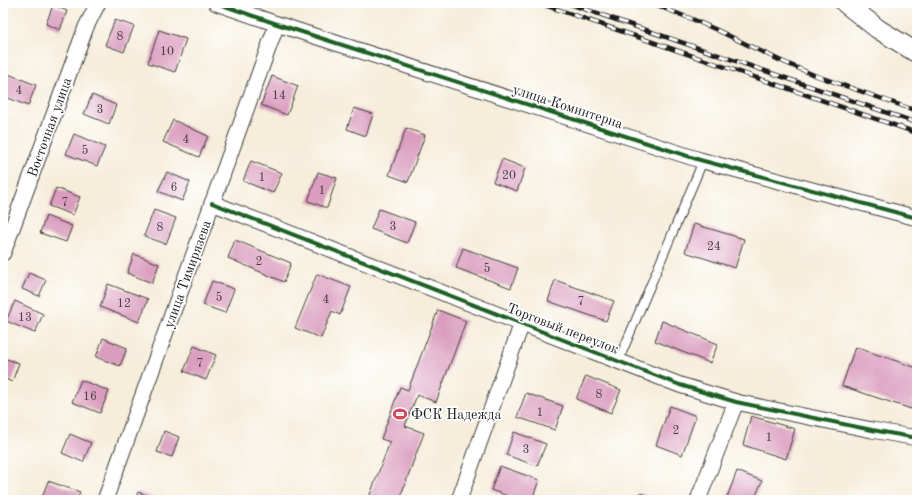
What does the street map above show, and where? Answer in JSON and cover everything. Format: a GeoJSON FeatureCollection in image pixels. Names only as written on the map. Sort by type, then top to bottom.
{"type":"FeatureCollection","features":[{"type":"Feature","properties":{"kind":"street","name":"Восточная улица"},"geometry":{"type":"LineString","coordinates":[[3,253],[86,27],[98,3]]}},
{"type":"Feature","properties":{"kind":"street","name":"улица Коминтерна"},"geometry":{"type":"LineString","coordinates":[[216,3],[704,161],[917,218]]}},
{"type":"Feature","properties":{"kind":"street"},"geometry":{"type":"LineString","coordinates":[[845,3],[878,29],[917,53]]}},
{"type":"Feature","properties":{"kind":"street","name":"улица Тимирязева"},"geometry":{"type":"LineString","coordinates":[[105,500],[277,24]]}},
{"type":"Feature","properties":{"kind":"street","name":"Торговый переулок"},"geometry":{"type":"LineString","coordinates":[[212,203],[680,385],[736,402],[917,438]]}},
{"type":"Feature","properties":{"kind":"street"},"geometry":{"type":"LineString","coordinates":[[459,500],[522,323]]}},
{"type":"Feature","properties":{"kind":"street"},"geometry":{"type":"LineString","coordinates":[[698,500],[736,402]]}},
{"type":"Feature","properties":{"kind":"lane"},"geometry":{"type":"LineString","coordinates":[[618,362],[704,161]]}},
{"type":"Feature","properties":{"kind":"building"},"geometry":{"type":"Polygon","coordinates":[[[53,5],[67,11],[60,30],[46,24],[53,5]]]}},
{"type":"Feature","properties":{"kind":"building"},"geometry":{"type":"Polygon","coordinates":[[[115,20],[134,26],[124,52],[105,45],[115,20]]]}},
{"type":"Feature","properties":{"kind":"building"},"geometry":{"type":"Polygon","coordinates":[[[159,30],[186,39],[175,72],[148,63],[159,30]]]}},
{"type":"Feature","properties":{"kind":"building"},"geometry":{"type":"Polygon","coordinates":[[[3,72],[36,85],[28,106],[3,96],[3,72]]]}},
{"type":"Feature","properties":{"kind":"building"},"geometry":{"type":"Polygon","coordinates":[[[272,76],[298,86],[287,115],[261,105],[272,76]]]}},
{"type":"Feature","properties":{"kind":"building"},"geometry":{"type":"Polygon","coordinates":[[[92,95],[116,105],[109,124],[84,114],[92,95]]]}},
{"type":"Feature","properties":{"kind":"building"},"geometry":{"type":"Polygon","coordinates":[[[354,108],[373,114],[366,136],[347,129],[354,108]]]}},
{"type":"Feature","properties":{"kind":"building"},"geometry":{"type":"Polygon","coordinates":[[[173,120],[208,136],[199,157],[163,142],[173,120]]]}},
{"type":"Feature","properties":{"kind":"building"},"geometry":{"type":"Polygon","coordinates":[[[406,128],[425,135],[408,182],[389,175],[406,128]]]}},
{"type":"Feature","properties":{"kind":"building"},"geometry":{"type":"Polygon","coordinates":[[[74,134],[105,147],[97,166],[66,154],[74,134]]]}},
{"type":"Feature","properties":{"kind":"building"},"geometry":{"type":"Polygon","coordinates":[[[3,139],[8,141],[3,153],[3,139]]]}},
{"type":"Feature","properties":{"kind":"building"},"geometry":{"type":"Polygon","coordinates":[[[502,159],[525,168],[517,191],[493,182],[502,159]]]}},
{"type":"Feature","properties":{"kind":"building"},"geometry":{"type":"Polygon","coordinates":[[[251,161],[282,173],[273,193],[243,181],[251,161]]]}},
{"type":"Feature","properties":{"kind":"building"},"geometry":{"type":"Polygon","coordinates":[[[167,172],[190,182],[182,201],[158,191],[167,172]]]}},
{"type":"Feature","properties":{"kind":"building"},"geometry":{"type":"Polygon","coordinates":[[[318,172],[337,178],[327,208],[308,201],[318,172]]]}},
{"type":"Feature","properties":{"kind":"building"},"geometry":{"type":"Polygon","coordinates":[[[56,188],[80,197],[73,215],[49,206],[56,188]]]}},
{"type":"Feature","properties":{"kind":"building"},"geometry":{"type":"Polygon","coordinates":[[[379,209],[415,222],[407,243],[371,229],[379,209]]]}},
{"type":"Feature","properties":{"kind":"building"},"geometry":{"type":"Polygon","coordinates":[[[154,210],[176,218],[166,244],[144,236],[154,210]]]}},
{"type":"Feature","properties":{"kind":"building"},"geometry":{"type":"Polygon","coordinates":[[[46,216],[72,226],[66,242],[40,233],[46,216]]]}},
{"type":"Feature","properties":{"kind":"building"},"geometry":{"type":"Polygon","coordinates":[[[694,224],[744,239],[735,268],[685,252],[694,224]]]}},
{"type":"Feature","properties":{"kind":"building"},"geometry":{"type":"Polygon","coordinates":[[[235,240],[291,263],[284,282],[228,258],[235,240]]]}},
{"type":"Feature","properties":{"kind":"building"},"geometry":{"type":"Polygon","coordinates":[[[463,248],[518,268],[511,288],[456,268],[463,248]]]}},
{"type":"Feature","properties":{"kind":"building"},"geometry":{"type":"Polygon","coordinates":[[[134,254],[159,264],[152,283],[127,273],[134,254]]]}},
{"type":"Feature","properties":{"kind":"building"},"geometry":{"type":"Polygon","coordinates":[[[29,273],[46,280],[39,296],[22,289],[29,273]]]}},
{"type":"Feature","properties":{"kind":"building"},"geometry":{"type":"Polygon","coordinates":[[[317,274],[351,287],[340,315],[332,311],[321,338],[295,328],[317,274]]]}},
{"type":"Feature","properties":{"kind":"building"},"geometry":{"type":"Polygon","coordinates":[[[555,280],[614,301],[606,321],[548,301],[555,280]]]}},
{"type":"Feature","properties":{"kind":"building"},"geometry":{"type":"Polygon","coordinates":[[[212,281],[234,289],[225,313],[203,305],[212,281]]]}},
{"type":"Feature","properties":{"kind":"building"},"geometry":{"type":"Polygon","coordinates":[[[108,284],[148,299],[139,322],[100,307],[108,284]]]}},
{"type":"Feature","properties":{"kind":"building"},"geometry":{"type":"Polygon","coordinates":[[[15,301],[43,314],[35,333],[6,321],[15,301]]]}},
{"type":"Feature","properties":{"kind":"building","name":"ФСК Надежда"},"geometry":{"type":"Polygon","coordinates":[[[438,310],[466,321],[436,402],[417,395],[405,426],[424,433],[399,500],[368,500],[390,442],[381,439],[400,387],[408,390],[438,310]]]}},
{"type":"Feature","properties":{"kind":"building"},"geometry":{"type":"Polygon","coordinates":[[[662,321],[718,344],[710,363],[655,341],[662,321]]]}},
{"type":"Feature","properties":{"kind":"building"},"geometry":{"type":"Polygon","coordinates":[[[103,338],[127,348],[120,366],[96,357],[103,338]]]}},
{"type":"Feature","properties":{"kind":"building"},"geometry":{"type":"Polygon","coordinates":[[[194,346],[216,355],[206,380],[184,371],[194,346]]]}},
{"type":"Feature","properties":{"kind":"building"},"geometry":{"type":"Polygon","coordinates":[[[855,347],[917,368],[917,391],[911,409],[842,386],[855,347]]]}},
{"type":"Feature","properties":{"kind":"building"},"geometry":{"type":"Polygon","coordinates":[[[3,358],[19,363],[12,382],[3,378],[3,358]]]}},
{"type":"Feature","properties":{"kind":"building"},"geometry":{"type":"Polygon","coordinates":[[[586,376],[621,390],[611,413],[576,399],[586,376]]]}},
{"type":"Feature","properties":{"kind":"building"},"geometry":{"type":"Polygon","coordinates":[[[81,380],[109,391],[100,413],[72,402],[81,380]]]}},
{"type":"Feature","properties":{"kind":"building"},"geometry":{"type":"Polygon","coordinates":[[[526,393],[563,406],[555,430],[517,417],[526,393]]]}},
{"type":"Feature","properties":{"kind":"building"},"geometry":{"type":"Polygon","coordinates":[[[670,406],[696,416],[682,455],[656,445],[670,406]]]}},
{"type":"Feature","properties":{"kind":"building"},"geometry":{"type":"Polygon","coordinates":[[[751,416],[795,429],[786,459],[743,445],[751,416]]]}},
{"type":"Feature","properties":{"kind":"building"},"geometry":{"type":"Polygon","coordinates":[[[164,431],[179,437],[172,457],[157,452],[164,431]]]}},
{"type":"Feature","properties":{"kind":"building"},"geometry":{"type":"Polygon","coordinates":[[[514,432],[546,444],[537,466],[506,455],[514,432]]]}},
{"type":"Feature","properties":{"kind":"building"},"geometry":{"type":"Polygon","coordinates":[[[70,434],[91,443],[83,462],[62,453],[70,434]]]}},
{"type":"Feature","properties":{"kind":"building"},"geometry":{"type":"Polygon","coordinates":[[[500,466],[539,480],[532,500],[519,500],[491,490],[500,466]]]}},
{"type":"Feature","properties":{"kind":"building"},"geometry":{"type":"Polygon","coordinates":[[[737,471],[762,481],[754,500],[726,500],[737,471]]]}},
{"type":"Feature","properties":{"kind":"building"},"geometry":{"type":"Polygon","coordinates":[[[48,481],[80,492],[77,500],[41,500],[48,481]]]}},
{"type":"Feature","properties":{"kind":"building"},"geometry":{"type":"Polygon","coordinates":[[[138,492],[160,500],[135,500],[138,492]]]}},
{"type":"Feature","properties":{"kind":"building"},"geometry":{"type":"Polygon","coordinates":[[[640,493],[657,500],[638,500],[640,493]]]}},
{"type":"Feature","properties":{"kind":"railway"},"geometry":{"type":"LineString","coordinates":[[539,3],[917,133]]}},
{"type":"Feature","properties":{"kind":"railway"},"geometry":{"type":"LineString","coordinates":[[567,3],[917,123]]}},
{"type":"Feature","properties":{"kind":"railway"},"geometry":{"type":"LineString","coordinates":[[650,3],[692,19],[814,75],[917,111]]}},
{"type":"Feature","properties":{"kind":"cycle path"},"geometry":{"type":"LineString","coordinates":[[216,3],[700,160],[917,218]]}},
{"type":"Feature","properties":{"kind":"cycle path"},"geometry":{"type":"LineString","coordinates":[[212,203],[680,385],[736,402],[917,438]]}},
{"type":"Feature","properties":{"kind":"place","name":"ФСК Надежда"},"geometry":{"type":"Point","coordinates":[400,414]}}]}
